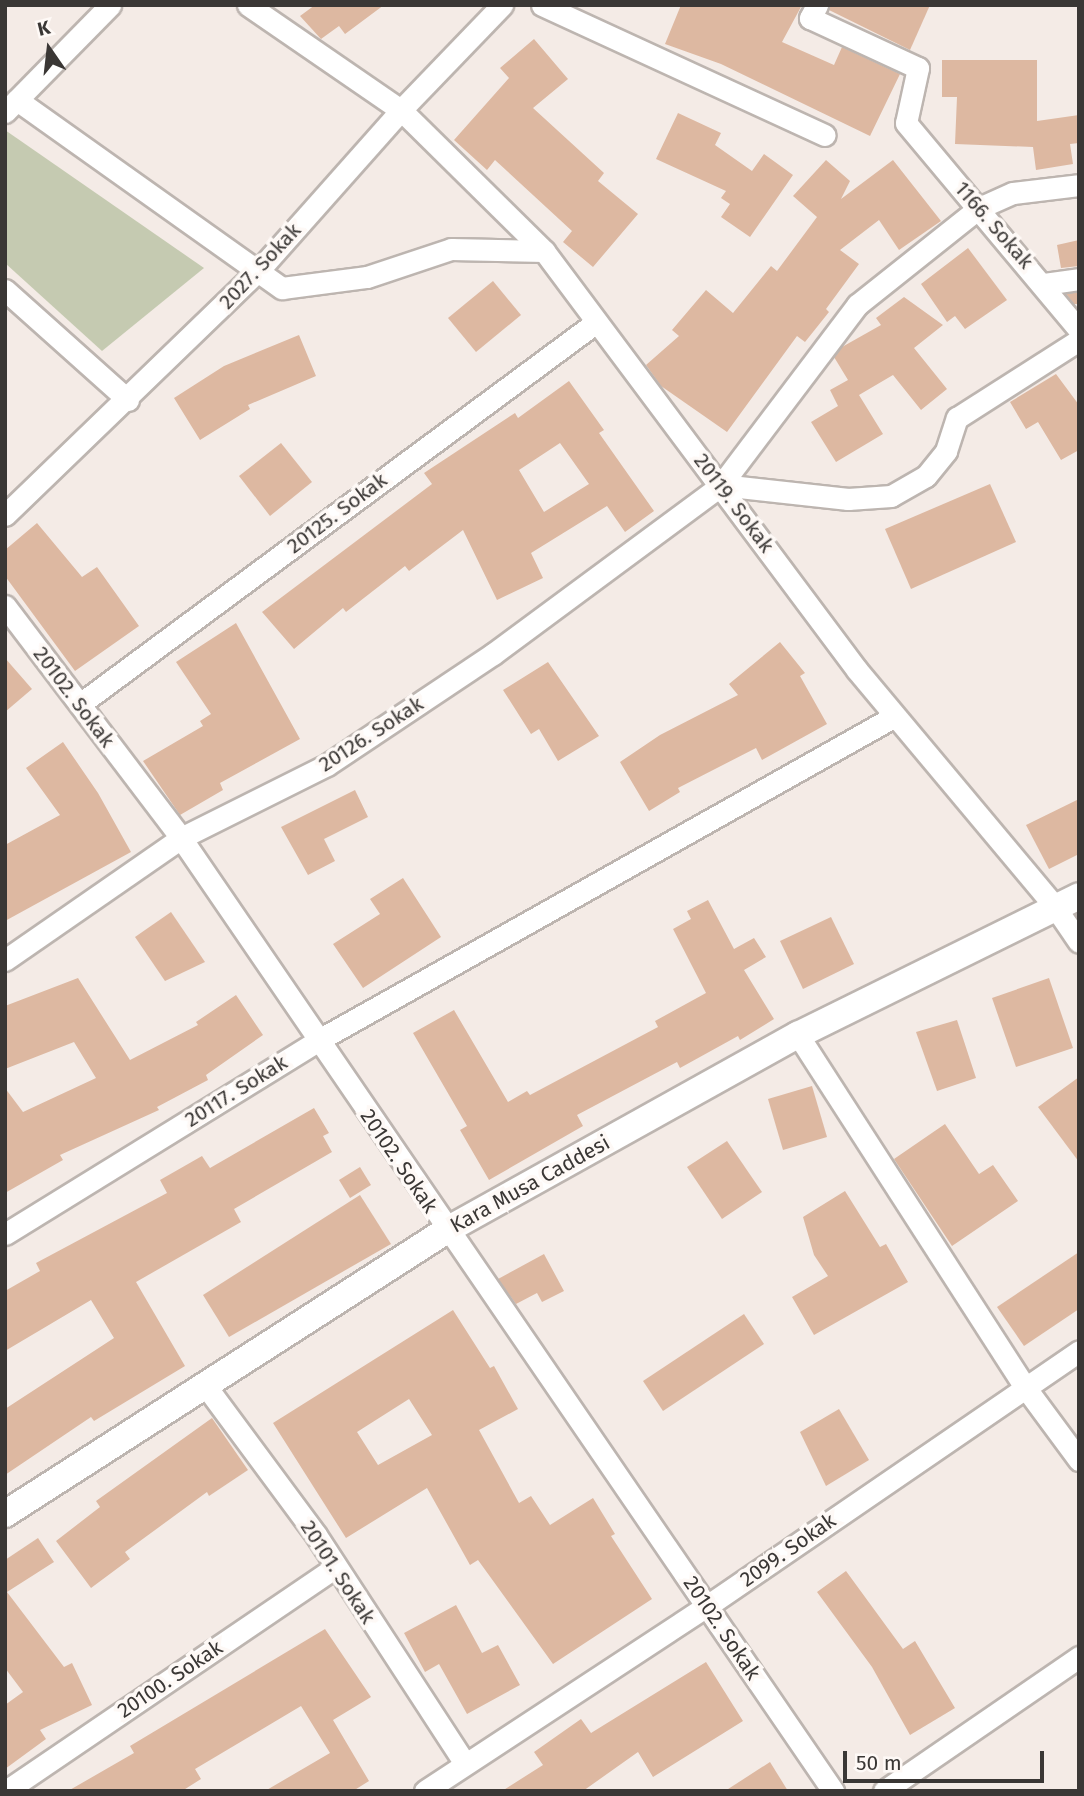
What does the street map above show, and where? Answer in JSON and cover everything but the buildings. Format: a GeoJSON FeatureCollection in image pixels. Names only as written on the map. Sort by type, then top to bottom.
{"type":"FeatureCollection","features":[{"type":"Feature","properties":{"kind":"street"},"geometry":{"type":"LineString","coordinates":[[110,5],[11,106],[260,270],[282,288],[368,277],[451,249],[544,251]]}},
{"type":"Feature","properties":{"kind":"street","name":"20119. Sokak"},"geometry":{"type":"LineString","coordinates":[[248,5],[401,110],[544,251],[595,323],[895,716],[1067,901],[1079,942]]}},
{"type":"Feature","properties":{"kind":"street","name":"2027. Sokak"},"geometry":{"type":"LineString","coordinates":[[5,515],[128,400],[260,270],[401,110],[502,5]]}},
{"type":"Feature","properties":{"kind":"street"},"geometry":{"type":"LineString","coordinates":[[542,5],[825,135]]}},
{"type":"Feature","properties":{"kind":"street","name":"1166. Sokak"},"geometry":{"type":"LineString","coordinates":[[817,5],[810,18],[918,68],[906,122],[1044,284],[1079,330]]}},
{"type":"Feature","properties":{"kind":"street","name":"20126. Sokak"},"geometry":{"type":"LineString","coordinates":[[5,960],[181,838],[327,765],[493,654],[721,485],[857,305],[979,208],[1013,193],[1079,185]]}},
{"type":"Feature","properties":{"kind":"street"},"geometry":{"type":"LineString","coordinates":[[1044,284],[1079,279]]}},
{"type":"Feature","properties":{"kind":"street"},"geometry":{"type":"LineString","coordinates":[[5,290],[128,400]]}},
{"type":"Feature","properties":{"kind":"street","name":"20125. Sokak"},"geometry":{"type":"LineString","coordinates":[[80,704],[595,323]]}},
{"type":"Feature","properties":{"kind":"street"},"geometry":{"type":"LineString","coordinates":[[721,485],[848,499],[891,496],[926,476],[946,451],[957,418],[1079,340]]}},
{"type":"Feature","properties":{"kind":"street","name":"20102. Sokak"},"geometry":{"type":"LineString","coordinates":[[5,606],[181,838],[317,1041],[834,1791]]}},
{"type":"Feature","properties":{"kind":"street","name":"20117. Sokak"},"geometry":{"type":"LineString","coordinates":[[5,1234],[317,1041],[895,716]]}},
{"type":"Feature","properties":{"kind":"street","name":"Kara Musa Caddesi"},"geometry":{"type":"LineString","coordinates":[[5,1514],[447,1230],[798,1035],[1067,901]]}},
{"type":"Feature","properties":{"kind":"street"},"geometry":{"type":"LineString","coordinates":[[798,1035],[1025,1387],[1079,1460]]}},
{"type":"Feature","properties":{"kind":"street","name":"2099. Sokak"},"geometry":{"type":"LineString","coordinates":[[425,1791],[707,1606],[1079,1351]]}},
{"type":"Feature","properties":{"kind":"street","name":"20101. Sokak"},"geometry":{"type":"LineString","coordinates":[[205,1385],[335,1567],[465,1764]]}},
{"type":"Feature","properties":{"kind":"street","name":"20100. Sokak"},"geometry":{"type":"LineString","coordinates":[[6,1791],[335,1567]]}},
{"type":"Feature","properties":{"kind":"street"},"geometry":{"type":"LineString","coordinates":[[884,1791],[1079,1657]]}},
{"type":"Feature","properties":{"kind":"green space"},"geometry":{"type":"Polygon","coordinates":[[[5,130],[204,268],[102,351],[5,263],[5,130]]]}}]}
